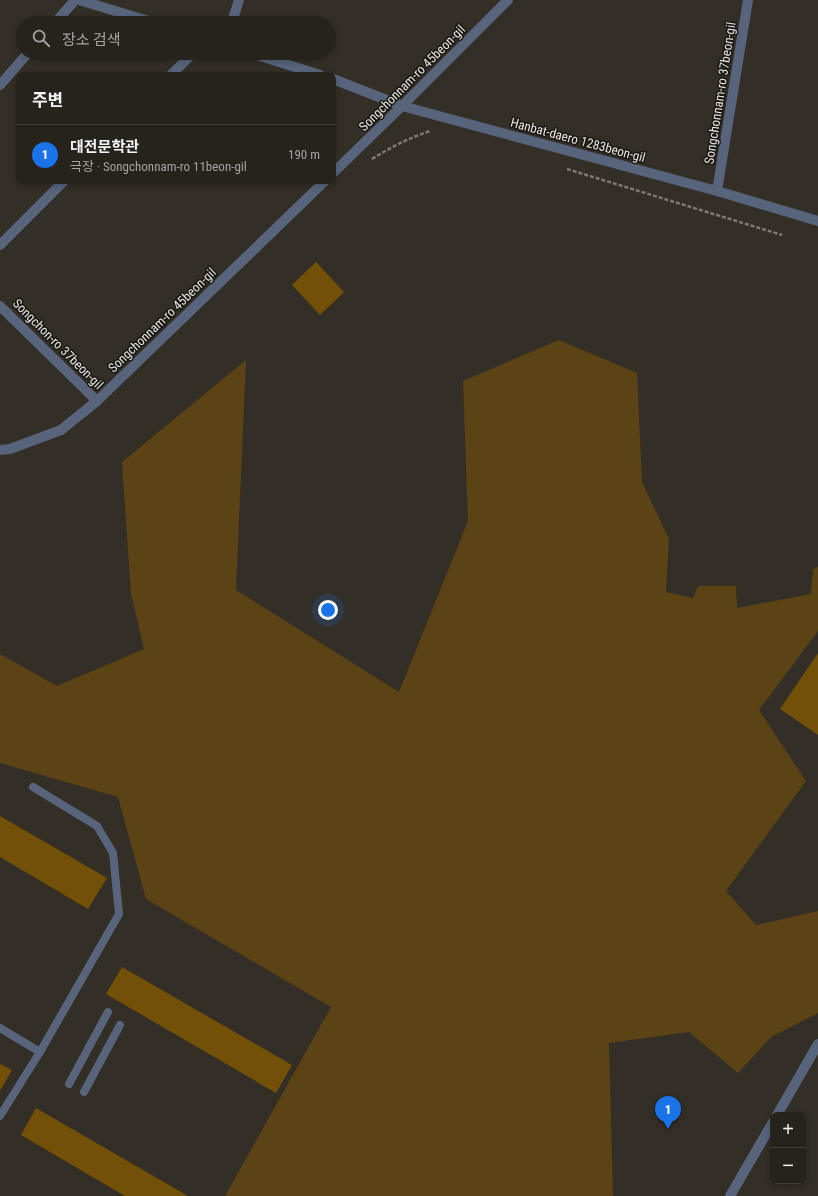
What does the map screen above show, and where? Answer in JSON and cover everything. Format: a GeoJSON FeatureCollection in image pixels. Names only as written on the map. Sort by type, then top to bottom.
{"type":"FeatureCollection","features":[{"type":"Feature","properties":{"kind":"street"},"geometry":{"type":"LineString","coordinates":[[61,16],[75,0]]}},
{"type":"Feature","properties":{"kind":"street"},"geometry":{"type":"LineString","coordinates":[[79,0],[132,16]]}},
{"type":"Feature","properties":{"kind":"street"},"geometry":{"type":"LineString","coordinates":[[233,16],[239,0]]}},
{"type":"Feature","properties":{"kind":"street","name":"Songchonnam-ro 45beon-gil"},"geometry":{"type":"LineString","coordinates":[[336,170],[508,0]]}},
{"type":"Feature","properties":{"kind":"street","name":"Songchonnam-ro 37beon-gil"},"geometry":{"type":"LineString","coordinates":[[718,191],[748,0]]}},
{"type":"Feature","properties":{"kind":"street"},"geometry":{"type":"LineString","coordinates":[[0,85],[22,60]]}},
{"type":"Feature","properties":{"kind":"street"},"geometry":{"type":"LineString","coordinates":[[174,72],[186,60]]}},
{"type":"Feature","properties":{"kind":"street"},"geometry":{"type":"LineString","coordinates":[[273,60],[311,72]]}},
{"type":"Feature","properties":{"kind":"street","name":"Hanbat-daero 1283beon-gil"},"geometry":{"type":"LineString","coordinates":[[336,80],[402,106],[718,191],[818,221]]}},
{"type":"Feature","properties":{"kind":"street"},"geometry":{"type":"LineString","coordinates":[[0,245],[61,184]]}},
{"type":"Feature","properties":{"kind":"street","name":"Songchonnam-ro 45beon-gil"},"geometry":{"type":"LineString","coordinates":[[0,450],[10,449],[61,430],[97,401],[322,184]]}},
{"type":"Feature","properties":{"kind":"street","name":"Songchon-ro 37beon-gil"},"geometry":{"type":"LineString","coordinates":[[0,306],[97,401]]}},
{"type":"Feature","properties":{"kind":"street"},"geometry":{"type":"LineString","coordinates":[[779,1112],[818,1044]]}},
{"type":"Feature","properties":{"kind":"street"},"geometry":{"type":"LineString","coordinates":[[730,1196],[770,1127]]}},
{"type":"Feature","properties":{"kind":"lane"},"geometry":{"type":"LineString","coordinates":[[0,1116],[40,1052],[119,914],[113,853],[97,826],[33,787]]}},
{"type":"Feature","properties":{"kind":"lane"},"geometry":{"type":"LineString","coordinates":[[69,1084],[108,1012]]}},
{"type":"Feature","properties":{"kind":"lane"},"geometry":{"type":"LineString","coordinates":[[84,1092],[120,1025]]}},
{"type":"Feature","properties":{"kind":"lane"},"geometry":{"type":"LineString","coordinates":[[0,1028],[40,1052]]}},
{"type":"Feature","properties":{"kind":"path"},"geometry":{"type":"LineString","coordinates":[[369,161],[411,137],[434,129]]}},
{"type":"Feature","properties":{"kind":"path"},"geometry":{"type":"LineString","coordinates":[[563,168],[782,235]]}},
{"type":"Feature","properties":{"kind":"shaded area"},"geometry":{"type":"Polygon","coordinates":[[[559,340],[637,373],[642,482],[669,539],[666,592],[693,598],[698,586],[736,586],[737,608],[811,594],[813,569],[818,567],[818,631],[759,710],[806,781],[726,891],[756,925],[818,911],[818,1013],[771,1037],[738,1073],[689,1032],[609,1043],[613,1196],[225,1196],[331,1007],[146,899],[118,797],[0,763],[0,654],[57,686],[144,649],[131,594],[122,462],[246,360],[236,590],[399,692],[468,521],[463,381],[559,340]]]}},
{"type":"Feature","properties":{"kind":"building"},"geometry":{"type":"Polygon","coordinates":[[[316,262],[344,292],[320,315],[292,285],[316,262]]]}},
{"type":"Feature","properties":{"kind":"building"},"geometry":{"type":"Polygon","coordinates":[[[818,653],[818,735],[780,709],[818,653]]]}},
{"type":"Feature","properties":{"kind":"building"},"geometry":{"type":"Polygon","coordinates":[[[0,816],[107,878],[88,909],[0,857],[0,816]]]}},
{"type":"Feature","properties":{"kind":"building"},"geometry":{"type":"Polygon","coordinates":[[[122,967],[292,1065],[276,1093],[106,994],[122,967]]]}},
{"type":"Feature","properties":{"kind":"building"},"geometry":{"type":"Polygon","coordinates":[[[0,1064],[12,1070],[0,1091],[0,1064]]]}},
{"type":"Feature","properties":{"kind":"building"},"geometry":{"type":"Polygon","coordinates":[[[36,1108],[188,1196],[125,1196],[21,1135],[36,1108]]]}},
{"type":"Feature","properties":{"kind":"place","name":"대전문학관"},"geometry":{"type":"Point","coordinates":[668,1129]}}]}
